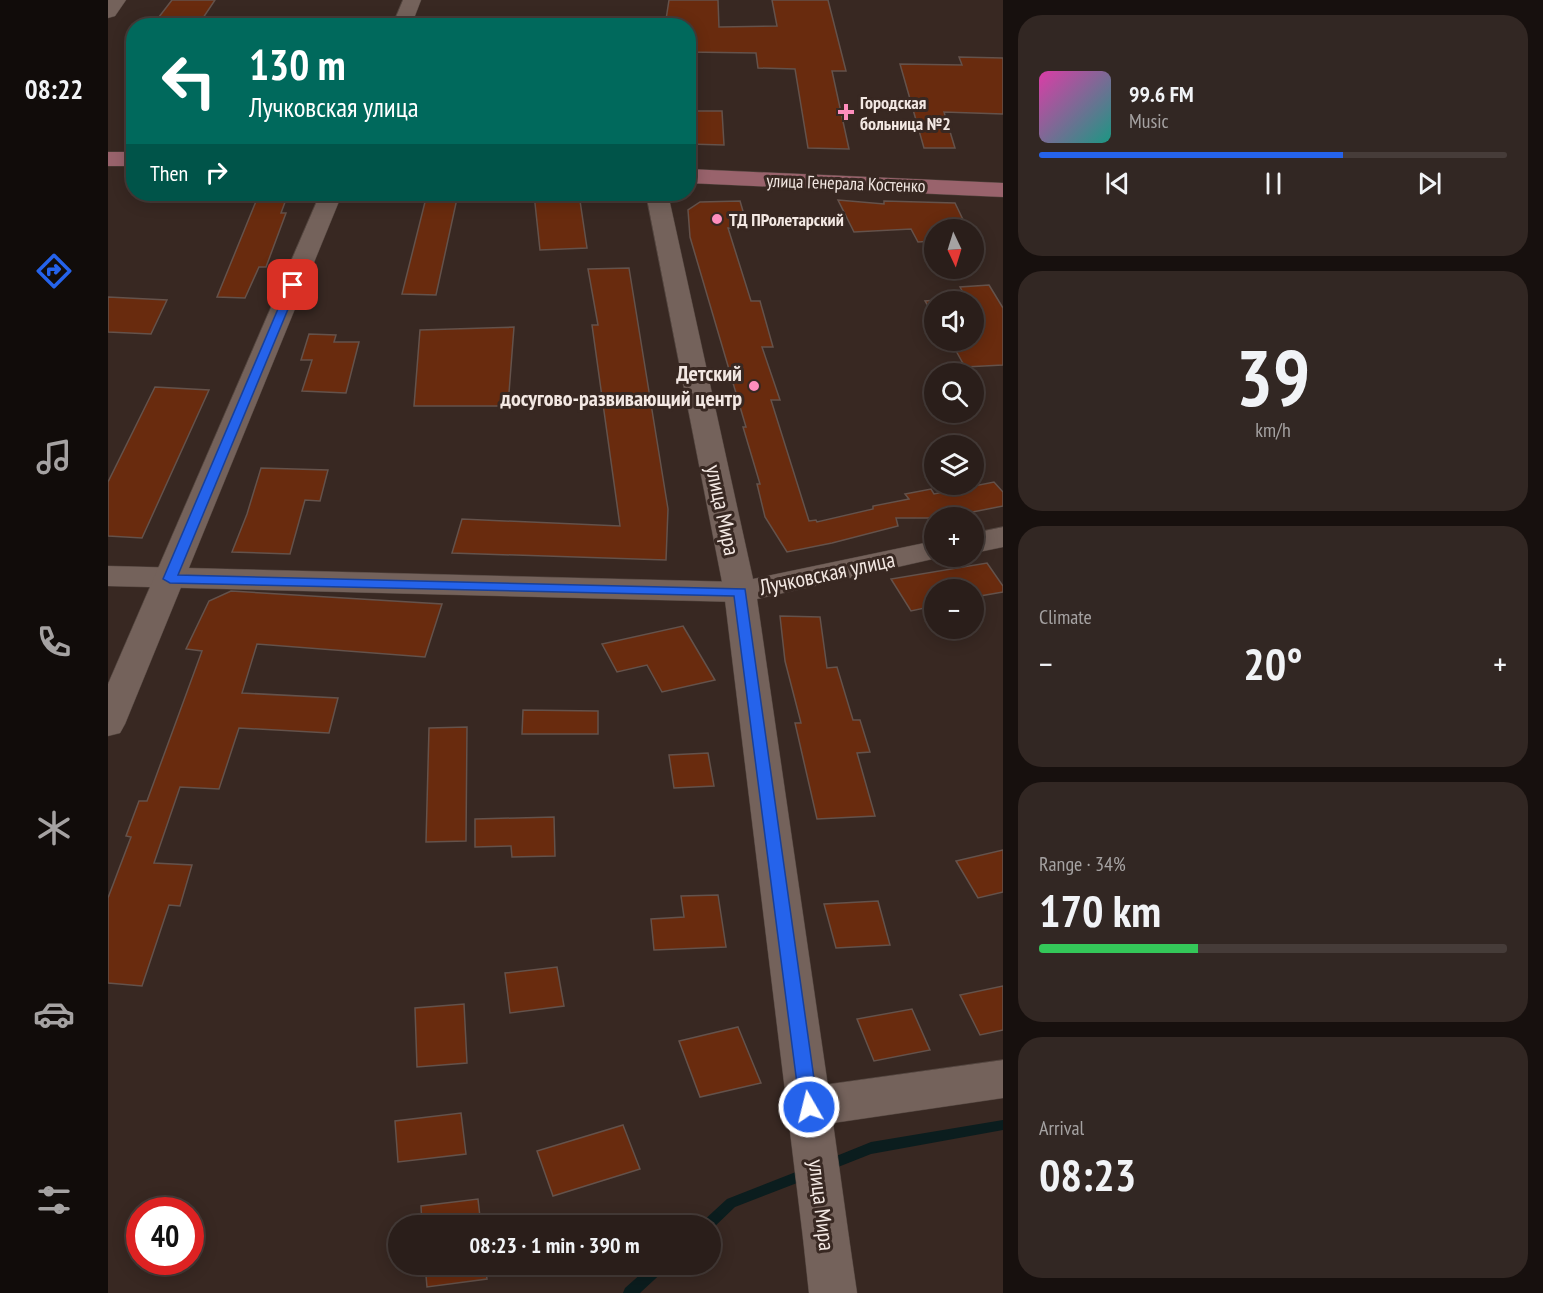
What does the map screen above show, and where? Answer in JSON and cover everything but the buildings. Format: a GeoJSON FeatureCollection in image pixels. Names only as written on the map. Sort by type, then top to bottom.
{"type":"FeatureCollection","features":[{"type":"Feature","properties":{"kind":"main road"},"geometry":{"type":"LineString","coordinates":[[108,159],[126,159]]}},
{"type":"Feature","properties":{"kind":"main road","name":"улица Генерала Костенко"},"geometry":{"type":"LineString","coordinates":[[696,176],[1003,190]]}},
{"type":"Feature","properties":{"kind":"street"},"geometry":{"type":"LineString","coordinates":[[108,12],[117,0]]}},
{"type":"Feature","properties":{"kind":"street"},"geometry":{"type":"LineString","coordinates":[[404,18],[412,0]]}},
{"type":"Feature","properties":{"kind":"street"},"geometry":{"type":"LineString","coordinates":[[108,724],[328,201]]}},
{"type":"Feature","properties":{"kind":"street","name":"улица Мира"},"geometry":{"type":"LineString","coordinates":[[658,201],[740,592],[833,1293]]}},
{"type":"Feature","properties":{"kind":"street"},"geometry":{"type":"LineString","coordinates":[[984,541],[1003,537]]}},
{"type":"Feature","properties":{"kind":"street","name":"Лучковская улица"},"geometry":{"type":"LineString","coordinates":[[108,576],[740,592],[924,553]]}},
{"type":"Feature","properties":{"kind":"street"},"geometry":{"type":"LineString","coordinates":[[809,1107],[1003,1079]]}},
{"type":"Feature","properties":{"kind":"waterway"},"geometry":{"type":"LineString","coordinates":[[828,1165],[871,1148],[1003,1125]]}},
{"type":"Feature","properties":{"kind":"waterway"},"geometry":{"type":"LineString","coordinates":[[718,1215],[731,1203],[806,1174]]}},
{"type":"Feature","properties":{"kind":"waterway"},"geometry":{"type":"LineString","coordinates":[[630,1293],[650,1275]]}},
{"type":"Feature","properties":{"kind":"place","name":"Городская больница №2"},"geometry":{"type":"Point","coordinates":[846,112]}},
{"type":"Feature","properties":{"kind":"place","name":"ТД ПРолетарский"},"geometry":{"type":"Point","coordinates":[717,219]}},
{"type":"Feature","properties":{"kind":"place","name":"Детский досугово-развивающий центр"},"geometry":{"type":"Point","coordinates":[754,386]}},
{"type":"Feature","properties":{"kind":"route"},"geometry":{"type":"LineString","coordinates":[[293,285],[170,579],[740,592],[809,1107]]}}]}
